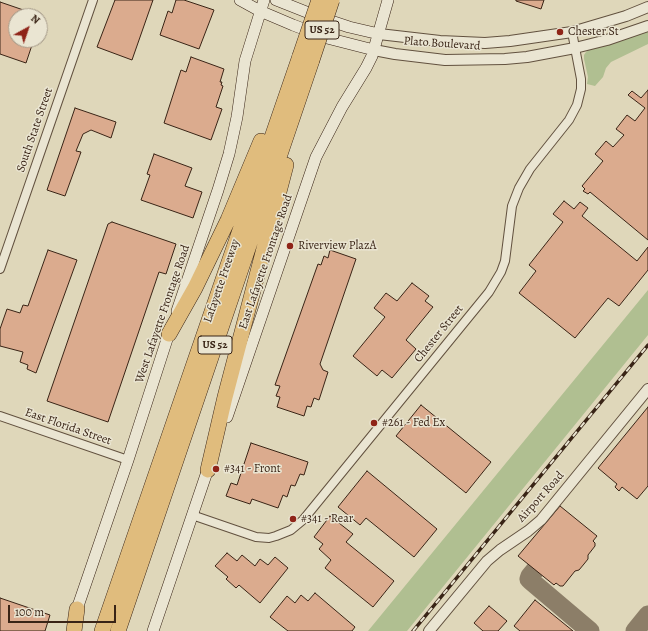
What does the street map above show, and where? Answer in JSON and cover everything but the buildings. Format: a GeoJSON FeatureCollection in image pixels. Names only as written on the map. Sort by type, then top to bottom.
{"type":"FeatureCollection","features":[{"type":"Feature","properties":{"kind":"highway","name":"Lafayette Freeway"},"geometry":{"type":"LineString","coordinates":[[118,631],[304,62],[319,0]]}},
{"type":"Feature","properties":{"kind":"highway","name":"Lafayette Freeway"},"geometry":{"type":"LineString","coordinates":[[102,631],[304,62],[332,0]]}},
{"type":"Feature","properties":{"kind":"highway"},"geometry":{"type":"LineString","coordinates":[[169,334],[195,288],[228,220],[273,112],[304,62]]}},
{"type":"Feature","properties":{"kind":"highway"},"geometry":{"type":"LineString","coordinates":[[208,470],[225,397],[290,149],[304,62]]}},
{"type":"Feature","properties":{"kind":"highway"},"geometry":{"type":"LineString","coordinates":[[74,631],[77,609]]}},
{"type":"Feature","properties":{"kind":"main road","name":"Plato Boulevard"},"geometry":{"type":"LineString","coordinates":[[240,0],[293,26],[327,38],[374,50]]}},
{"type":"Feature","properties":{"kind":"main road","name":"West Lafayette Frontage Road"},"geometry":{"type":"LineString","coordinates":[[77,609],[218,190],[229,154],[237,117],[245,61],[264,0]]}},
{"type":"Feature","properties":{"kind":"main road","name":"Plato Boulevard"},"geometry":{"type":"LineString","coordinates":[[276,0],[319,18],[379,34]]}},
{"type":"Feature","properties":{"kind":"main road","name":"East Lafayette Frontage Road"},"geometry":{"type":"LineString","coordinates":[[153,631],[316,157],[342,107],[366,68],[374,50],[388,0]]}},
{"type":"Feature","properties":{"kind":"street","name":"South State Street"},"geometry":{"type":"LineString","coordinates":[[0,269],[93,0]]}},
{"type":"Feature","properties":{"kind":"street","name":"Plato Boulevard"},"geometry":{"type":"LineString","coordinates":[[379,34],[424,40],[485,43],[553,36],[572,32],[626,16],[648,7]]}},
{"type":"Feature","properties":{"kind":"street","name":"Plato Boulevard"},"geometry":{"type":"LineString","coordinates":[[374,50],[440,59],[480,60],[527,57],[607,40],[648,26]]}},
{"type":"Feature","properties":{"kind":"street","name":"Chester Street"},"geometry":{"type":"LineString","coordinates":[[192,515],[256,537],[269,538],[284,534],[298,525],[489,292],[505,261],[512,206],[519,188],[530,169],[569,120],[577,105],[581,89],[581,79],[572,32]]}},
{"type":"Feature","properties":{"kind":"street","name":"Airport Road"},"geometry":{"type":"LineString","coordinates":[[429,631],[487,561],[541,520],[648,389]]}},
{"type":"Feature","properties":{"kind":"street","name":"East Florida Street"},"geometry":{"type":"LineString","coordinates":[[0,416],[128,460]]}},
{"type":"Feature","properties":{"kind":"street","name":"West Lafayette Frontage Road"},"geometry":{"type":"LineString","coordinates":[[69,631],[77,609]]}},
{"type":"Feature","properties":{"kind":"green space"},"geometry":{"type":"Polygon","coordinates":[[[648,30],[648,44],[611,62],[606,68],[603,77],[595,86],[587,84],[588,77],[584,59],[586,52],[591,48],[648,30]]]}},
{"type":"Feature","properties":{"kind":"green space"},"geometry":{"type":"Polygon","coordinates":[[[648,290],[648,335],[407,631],[368,631],[648,290]]]}},
{"type":"Feature","properties":{"kind":"taxiway"},"geometry":{"type":"LineString","coordinates":[[535,570],[529,579],[590,631]]}},
{"type":"Feature","properties":{"kind":"taxiway"},"geometry":{"type":"LineString","coordinates":[[635,631],[648,615]]}},
{"type":"Feature","properties":{"kind":"railway"},"geometry":{"type":"LineString","coordinates":[[413,631],[648,345]]}},
{"type":"Feature","properties":{"kind":"place","name":"Chester St"},"geometry":{"type":"Point","coordinates":[560,32]}},
{"type":"Feature","properties":{"kind":"place","name":"Riverview PlazA"},"geometry":{"type":"Point","coordinates":[290,246]}},
{"type":"Feature","properties":{"kind":"place","name":"#261 - Fed Ex"},"geometry":{"type":"Point","coordinates":[374,423]}},
{"type":"Feature","properties":{"kind":"place","name":"#341 - Front"},"geometry":{"type":"Point","coordinates":[216,469]}},
{"type":"Feature","properties":{"kind":"place","name":"#341 - Rear"},"geometry":{"type":"Point","coordinates":[293,519]}}]}
